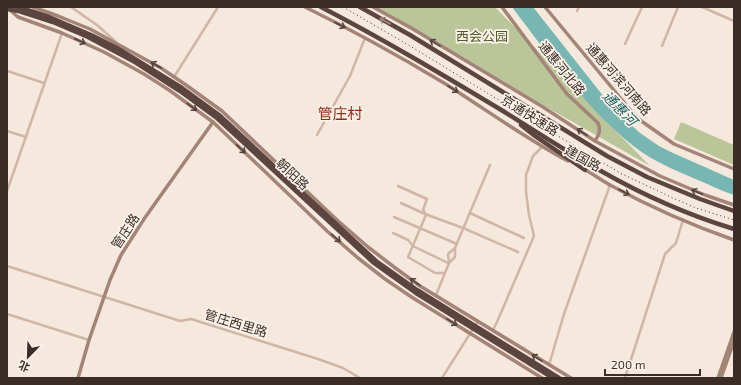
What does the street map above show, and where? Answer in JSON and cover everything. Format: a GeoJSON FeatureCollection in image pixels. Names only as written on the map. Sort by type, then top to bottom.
{"type":"FeatureCollection","features":[{"type":"Feature","properties":{"kind":"highway","name":"朝阳路"},"geometry":{"type":"LineString","coordinates":[[18,7],[61,22],[91,35],[117,48],[182,88],[219,115],[376,261],[472,329],[553,378]]}},
{"type":"Feature","properties":{"kind":"highway","name":"京通快速路"},"geometry":{"type":"LineString","coordinates":[[322,7],[402,51],[601,172],[639,192],[734,229]]}},
{"type":"Feature","properties":{"kind":"highway","name":"京通快速路"},"geometry":{"type":"LineString","coordinates":[[360,7],[416,39],[606,156],[647,177],[734,211]]}},
{"type":"Feature","properties":{"kind":"highway","name":"朝阳路"},"geometry":{"type":"LineString","coordinates":[[9,9],[53,22],[88,37],[135,62],[219,115]]}},
{"type":"Feature","properties":{"kind":"highway"},"geometry":{"type":"LineString","coordinates":[[498,108],[535,136],[585,170]]}},
{"type":"Feature","properties":{"kind":"highway","name":"朝阳路"},"geometry":{"type":"LineString","coordinates":[[472,329],[559,378]]}},
{"type":"Feature","properties":{"kind":"street","name":"朝阳路"},"geometry":{"type":"LineString","coordinates":[[33,7],[90,29],[161,68],[219,115],[368,247],[394,267],[420,286],[571,378]]}},
{"type":"Feature","properties":{"kind":"street"},"geometry":{"type":"LineString","coordinates":[[71,7],[97,25],[118,44]]}},
{"type":"Feature","properties":{"kind":"street"},"geometry":{"type":"LineString","coordinates":[[174,77],[218,7]]}},
{"type":"Feature","properties":{"kind":"street","name":"建国路"},"geometry":{"type":"LineString","coordinates":[[305,7],[398,56],[543,146],[610,185],[683,220],[734,240]]}},
{"type":"Feature","properties":{"kind":"street","name":"建国路"},"geometry":{"type":"LineString","coordinates":[[373,7],[413,29],[543,107],[596,141],[660,176],[705,195],[734,205]]}},
{"type":"Feature","properties":{"kind":"street","name":"通惠河北路"},"geometry":{"type":"LineString","coordinates":[[502,7],[567,94],[598,123],[600,132],[596,141]]}},
{"type":"Feature","properties":{"kind":"street","name":"通惠河滨河南路"},"geometry":{"type":"LineString","coordinates":[[545,7],[637,118],[674,144],[734,169]]}},
{"type":"Feature","properties":{"kind":"street"},"geometry":{"type":"LineString","coordinates":[[577,11],[579,7]]}},
{"type":"Feature","properties":{"kind":"street"},"geometry":{"type":"LineString","coordinates":[[625,44],[642,7]]}},
{"type":"Feature","properties":{"kind":"street"},"geometry":{"type":"LineString","coordinates":[[662,46],[678,7]]}},
{"type":"Feature","properties":{"kind":"street"},"geometry":{"type":"LineString","coordinates":[[702,7],[734,21]]}},
{"type":"Feature","properties":{"kind":"street","name":"朝阳路"},"geometry":{"type":"LineString","coordinates":[[9,9],[18,17],[62,33],[97,49],[144,74],[169,90],[212,122],[327,231],[385,279],[408,294],[472,329],[542,378]]}},
{"type":"Feature","properties":{"kind":"street"},"geometry":{"type":"LineString","coordinates":[[7,191],[62,33]]}},
{"type":"Feature","properties":{"kind":"street"},"geometry":{"type":"LineString","coordinates":[[317,135],[350,76],[365,38]]}},
{"type":"Feature","properties":{"kind":"street"},"geometry":{"type":"LineString","coordinates":[[7,71],[44,83]]}},
{"type":"Feature","properties":{"kind":"street","name":"管庄路"},"geometry":{"type":"LineString","coordinates":[[78,378],[89,340],[115,266],[128,243],[212,122],[219,115]]}},
{"type":"Feature","properties":{"kind":"street"},"geometry":{"type":"LineString","coordinates":[[7,131],[26,137]]}},
{"type":"Feature","properties":{"kind":"street"},"geometry":{"type":"LineString","coordinates":[[493,330],[498,322],[534,236],[529,215],[526,192],[526,175],[533,156],[543,146]]}},
{"type":"Feature","properties":{"kind":"street"},"geometry":{"type":"LineString","coordinates":[[449,263],[448,254],[457,244],[490,165]]}},
{"type":"Feature","properties":{"kind":"street"},"geometry":{"type":"LineString","coordinates":[[549,364],[564,314],[610,185]]}},
{"type":"Feature","properties":{"kind":"street"},"geometry":{"type":"LineString","coordinates":[[398,186],[427,199],[423,210],[426,216],[408,257],[435,273],[445,273]]}},
{"type":"Feature","properties":{"kind":"street"},"geometry":{"type":"LineString","coordinates":[[401,204],[464,228],[518,252]]}},
{"type":"Feature","properties":{"kind":"street"},"geometry":{"type":"LineString","coordinates":[[470,213],[524,238]]}},
{"type":"Feature","properties":{"kind":"street"},"geometry":{"type":"LineString","coordinates":[[394,217],[457,244]]}},
{"type":"Feature","properties":{"kind":"street"},"geometry":{"type":"LineString","coordinates":[[625,378],[666,254],[676,243],[683,220]]}},
{"type":"Feature","properties":{"kind":"street"},"geometry":{"type":"LineString","coordinates":[[393,233],[408,240],[412,246],[449,263]]}},
{"type":"Feature","properties":{"kind":"street"},"geometry":{"type":"LineString","coordinates":[[436,295],[449,263],[455,257],[455,248]]}},
{"type":"Feature","properties":{"kind":"street","name":"管庄西里路"},"geometry":{"type":"LineString","coordinates":[[7,266],[180,321],[191,319],[226,329],[228,331],[343,368],[360,378]]}},
{"type":"Feature","properties":{"kind":"street"},"geometry":{"type":"LineString","coordinates":[[7,314],[89,340]]}},
{"type":"Feature","properties":{"kind":"street"},"geometry":{"type":"LineString","coordinates":[[442,378],[478,321]]}},
{"type":"Feature","properties":{"kind":"street"},"geometry":{"type":"LineString","coordinates":[[718,378],[734,332]]}},
{"type":"Feature","properties":{"kind":"street"},"geometry":{"type":"LineString","coordinates":[[721,378],[732,352],[734,342]]}},
{"type":"Feature","properties":{"kind":"green space","name":"西会公园"},"geometry":{"type":"Polygon","coordinates":[[[371,7],[495,7],[650,166],[371,7]]]}},
{"type":"Feature","properties":{"kind":"green space"},"geometry":{"type":"Polygon","coordinates":[[[681,122],[734,145],[734,165],[674,139],[681,122]]]}},
{"type":"Feature","properties":{"kind":"water"},"geometry":{"type":"Polygon","coordinates":[[[512,7],[533,7],[619,114],[640,133],[659,146],[734,180],[734,195],[663,164],[643,153],[624,138],[572,85],[512,7]]]}},
{"type":"Feature","properties":{"kind":"railway"},"geometry":{"type":"LineString","coordinates":[[343,7],[622,174],[696,208],[734,220]]}},
{"type":"Feature","properties":{"kind":"district","name":"管庄村"},"geometry":{"type":"Point","coordinates":[340,113]}},
{"type":"Feature","properties":{"kind":"water label","name":"通惠河"},"geometry":{"type":"Point","coordinates":[620,108]}}]}
